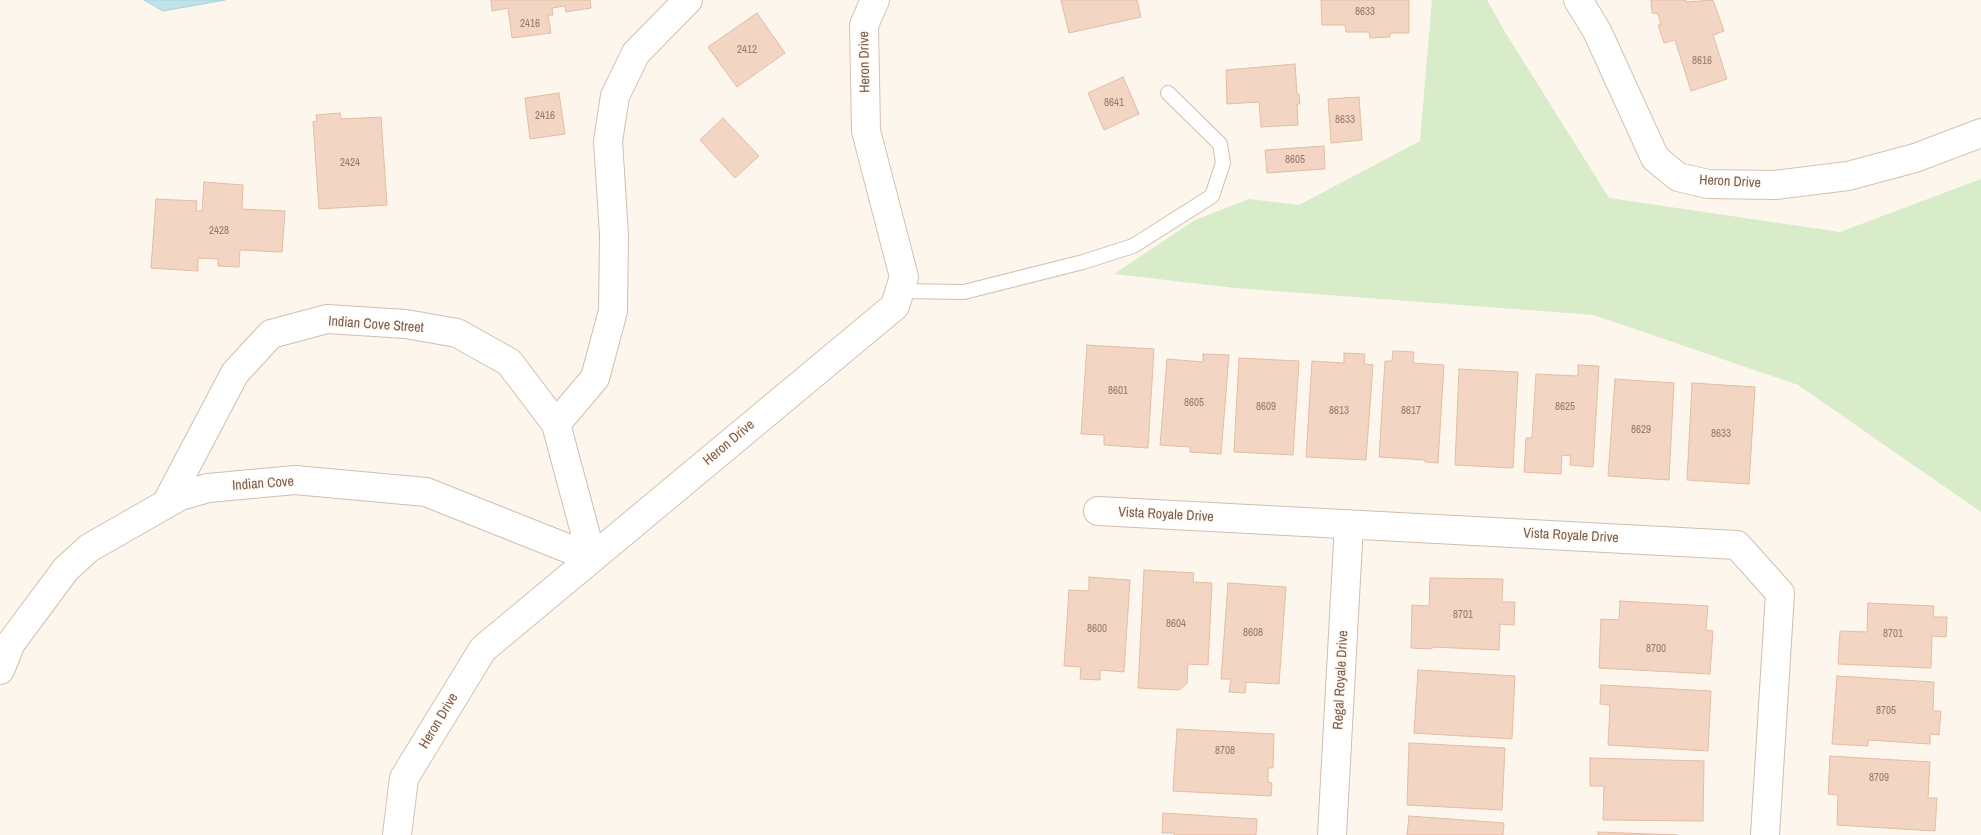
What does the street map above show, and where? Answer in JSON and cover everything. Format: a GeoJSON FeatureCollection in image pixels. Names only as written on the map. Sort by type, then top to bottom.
{"type":"FeatureCollection","features":[{"type":"Feature","properties":{"kind":"street"},"geometry":{"type":"LineString","coordinates":[[556,424],[595,378],[613,311],[614,235],[608,142],[615,96],[636,53],[688,0]]}},
{"type":"Feature","properties":{"kind":"street","name":"Heron Drive"},"geometry":{"type":"LineString","coordinates":[[397,835],[404,778],[483,649],[895,306],[904,277],[866,131],[864,25],[875,0]]}},
{"type":"Feature","properties":{"kind":"street","name":"Heron Drive"},"geometry":{"type":"LineString","coordinates":[[1578,0],[1597,31],[1655,158],[1678,177],[1708,184],[1775,185],[1848,176],[1915,158],[1981,133]]}},
{"type":"Feature","properties":{"kind":"street","name":"Indian Cove Street"},"geometry":{"type":"LineString","coordinates":[[166,504],[235,373],[271,334],[327,319],[406,324],[457,333],[509,362],[556,424],[592,558]]}},
{"type":"Feature","properties":{"kind":"street","name":"Indian Cove"},"geometry":{"type":"LineString","coordinates":[[0,670],[11,643],[66,569],[89,548],[180,496],[208,488],[295,480],[426,492],[592,558]]}},
{"type":"Feature","properties":{"kind":"street","name":"Vista Royale Drive"},"geometry":{"type":"LineString","coordinates":[[1098,511],[1737,545],[1780,593],[1764,835]]}},
{"type":"Feature","properties":{"kind":"street","name":"Regal Royale Drive"},"geometry":{"type":"LineString","coordinates":[[1332,835],[1349,524]]}},
{"type":"Feature","properties":{"kind":"lane"},"geometry":{"type":"LineString","coordinates":[[900,291],[964,292],[1083,262],[1133,246],[1212,196],[1223,163],[1220,144],[1168,93]]}},
{"type":"Feature","properties":{"kind":"green space"},"geometry":{"type":"Polygon","coordinates":[[[1432,0],[1487,0],[1609,198],[1840,232],[1981,179],[1981,512],[1798,385],[1594,315],[1235,288],[1114,274],[1195,220],[1249,199],[1299,205],[1420,141],[1432,0]]]}},
{"type":"Feature","properties":{"kind":"water"},"geometry":{"type":"Polygon","coordinates":[[[144,0],[225,0],[163,11],[144,0]]]}},
{"type":"Feature","properties":{"kind":"building"},"geometry":{"type":"Polygon","coordinates":[[[491,0],[590,0],[591,8],[566,12],[565,6],[552,8],[553,15],[548,15],[551,33],[512,38],[508,8],[492,11],[491,0]]]}},
{"type":"Feature","properties":{"kind":"building"},"geometry":{"type":"Polygon","coordinates":[[[1061,0],[1137,0],[1141,17],[1069,33],[1061,0]]]}},
{"type":"Feature","properties":{"kind":"building"},"geometry":{"type":"Polygon","coordinates":[[[1321,0],[1409,0],[1409,33],[1390,33],[1390,37],[1370,38],[1369,32],[1346,32],[1345,25],[1322,25],[1321,0]]]}},
{"type":"Feature","properties":{"kind":"building"},"geometry":{"type":"Polygon","coordinates":[[[1651,0],[1686,0],[1686,2],[1713,0],[1724,31],[1713,35],[1727,79],[1691,91],[1675,40],[1664,43],[1658,25],[1661,25],[1658,14],[1652,13],[1651,0]]]}},
{"type":"Feature","properties":{"kind":"building"},"geometry":{"type":"Polygon","coordinates":[[[757,13],[785,53],[737,87],[708,47],[757,13]]]}},
{"type":"Feature","properties":{"kind":"building"},"geometry":{"type":"Polygon","coordinates":[[[1295,64],[1297,94],[1299,94],[1300,104],[1297,104],[1298,125],[1261,127],[1259,102],[1227,104],[1226,70],[1295,64]]]}},
{"type":"Feature","properties":{"kind":"building"},"geometry":{"type":"Polygon","coordinates":[[[1123,77],[1139,114],[1104,130],[1088,93],[1123,77]]]}},
{"type":"Feature","properties":{"kind":"building"},"geometry":{"type":"Polygon","coordinates":[[[559,93],[565,134],[530,139],[525,98],[559,93]]]}},
{"type":"Feature","properties":{"kind":"building"},"geometry":{"type":"Polygon","coordinates":[[[1359,97],[1362,140],[1331,143],[1328,99],[1359,97]]]}},
{"type":"Feature","properties":{"kind":"building"},"geometry":{"type":"Polygon","coordinates":[[[340,113],[341,119],[381,117],[387,205],[319,209],[313,122],[317,121],[316,115],[340,113]]]}},
{"type":"Feature","properties":{"kind":"building"},"geometry":{"type":"Polygon","coordinates":[[[723,118],[759,156],[735,178],[700,140],[723,118]]]}},
{"type":"Feature","properties":{"kind":"building"},"geometry":{"type":"Polygon","coordinates":[[[1324,146],[1325,169],[1267,173],[1265,150],[1324,146]]]}},
{"type":"Feature","properties":{"kind":"building"},"geometry":{"type":"Polygon","coordinates":[[[204,182],[243,185],[242,209],[285,211],[282,252],[240,250],[239,267],[218,266],[218,259],[198,258],[198,271],[151,268],[156,199],[197,201],[196,211],[202,211],[204,182]]]}},
{"type":"Feature","properties":{"kind":"building"},"geometry":{"type":"Polygon","coordinates":[[[1087,345],[1154,349],[1148,448],[1104,445],[1104,435],[1081,434],[1087,345]]]}},
{"type":"Feature","properties":{"kind":"building"},"geometry":{"type":"Polygon","coordinates":[[[1393,351],[1414,352],[1413,363],[1444,365],[1438,463],[1425,462],[1425,460],[1379,457],[1385,361],[1392,361],[1393,351]]]}},
{"type":"Feature","properties":{"kind":"building"},"geometry":{"type":"Polygon","coordinates":[[[1344,353],[1365,354],[1364,364],[1373,365],[1366,460],[1306,457],[1312,361],[1344,363],[1344,353]]]}},
{"type":"Feature","properties":{"kind":"building"},"geometry":{"type":"Polygon","coordinates":[[[1203,354],[1229,355],[1221,454],[1190,452],[1190,447],[1160,445],[1167,359],[1203,362],[1203,354]]]}},
{"type":"Feature","properties":{"kind":"building"},"geometry":{"type":"Polygon","coordinates":[[[1239,358],[1299,361],[1293,455],[1234,452],[1239,358]]]}},
{"type":"Feature","properties":{"kind":"building"},"geometry":{"type":"Polygon","coordinates":[[[1578,365],[1599,366],[1593,467],[1570,465],[1571,456],[1562,455],[1561,474],[1524,472],[1526,438],[1532,438],[1536,374],[1578,376],[1578,365]]]}},
{"type":"Feature","properties":{"kind":"building"},"geometry":{"type":"Polygon","coordinates":[[[1459,369],[1518,372],[1513,468],[1455,465],[1459,369]]]}},
{"type":"Feature","properties":{"kind":"building"},"geometry":{"type":"Polygon","coordinates":[[[1615,379],[1674,383],[1669,480],[1608,476],[1615,379]]]}},
{"type":"Feature","properties":{"kind":"building"},"geometry":{"type":"Polygon","coordinates":[[[1692,383],[1755,387],[1749,484],[1687,480],[1692,383]]]}},
{"type":"Feature","properties":{"kind":"building"},"geometry":{"type":"Polygon","coordinates":[[[1144,570],[1194,573],[1193,582],[1212,583],[1208,665],[1188,664],[1187,683],[1179,690],[1138,688],[1144,570]]]}},
{"type":"Feature","properties":{"kind":"building"},"geometry":{"type":"Polygon","coordinates":[[[1089,577],[1130,580],[1124,672],[1100,670],[1100,680],[1080,679],[1081,667],[1064,666],[1069,590],[1089,591],[1089,577]]]}},
{"type":"Feature","properties":{"kind":"building"},"geometry":{"type":"Polygon","coordinates":[[[1430,578],[1503,579],[1502,602],[1515,602],[1514,625],[1500,624],[1499,650],[1411,648],[1412,605],[1429,606],[1430,578]]]}},
{"type":"Feature","properties":{"kind":"building"},"geometry":{"type":"Polygon","coordinates":[[[1228,583],[1286,587],[1279,684],[1246,682],[1245,693],[1229,692],[1231,679],[1221,679],[1228,583]]]}},
{"type":"Feature","properties":{"kind":"building"},"geometry":{"type":"Polygon","coordinates":[[[1620,601],[1708,606],[1706,630],[1713,631],[1710,674],[1599,668],[1601,619],[1619,620],[1620,601]]]}},
{"type":"Feature","properties":{"kind":"building"},"geometry":{"type":"Polygon","coordinates":[[[1868,603],[1934,606],[1933,617],[1947,617],[1946,637],[1932,636],[1931,668],[1838,664],[1840,631],[1867,632],[1868,603]]]}},
{"type":"Feature","properties":{"kind":"building"},"geometry":{"type":"Polygon","coordinates":[[[1418,670],[1515,676],[1512,739],[1414,733],[1418,670]]]}},
{"type":"Feature","properties":{"kind":"building"},"geometry":{"type":"Polygon","coordinates":[[[1837,676],[1934,682],[1933,711],[1941,711],[1939,735],[1930,734],[1930,744],[1868,740],[1868,746],[1832,744],[1837,676]]]}},
{"type":"Feature","properties":{"kind":"building"},"geometry":{"type":"Polygon","coordinates":[[[1601,685],[1711,691],[1708,751],[1608,745],[1610,705],[1600,704],[1601,685]]]}},
{"type":"Feature","properties":{"kind":"building"},"geometry":{"type":"Polygon","coordinates":[[[1177,729],[1274,734],[1273,768],[1268,768],[1268,782],[1272,783],[1271,796],[1173,791],[1177,729]]]}},
{"type":"Feature","properties":{"kind":"building"},"geometry":{"type":"Polygon","coordinates":[[[1409,743],[1505,748],[1502,810],[1407,805],[1409,743]]]}},
{"type":"Feature","properties":{"kind":"building"},"geometry":{"type":"Polygon","coordinates":[[[1830,756],[1930,762],[1928,798],[1937,798],[1935,831],[1837,825],[1838,795],[1828,794],[1830,756]]]}},
{"type":"Feature","properties":{"kind":"building"},"geometry":{"type":"Polygon","coordinates":[[[1590,758],[1704,761],[1703,821],[1603,820],[1604,786],[1590,786],[1590,758]]]}},
{"type":"Feature","properties":{"kind":"building"},"geometry":{"type":"Polygon","coordinates":[[[1163,813],[1257,819],[1256,835],[1174,835],[1174,833],[1162,833],[1163,813]]]}},
{"type":"Feature","properties":{"kind":"building"},"geometry":{"type":"Polygon","coordinates":[[[1409,816],[1504,823],[1503,835],[1407,835],[1409,816]]]}},
{"type":"Feature","properties":{"kind":"building"},"geometry":{"type":"Polygon","coordinates":[[[1598,832],[1678,835],[1598,835],[1598,832]]]}}]}
